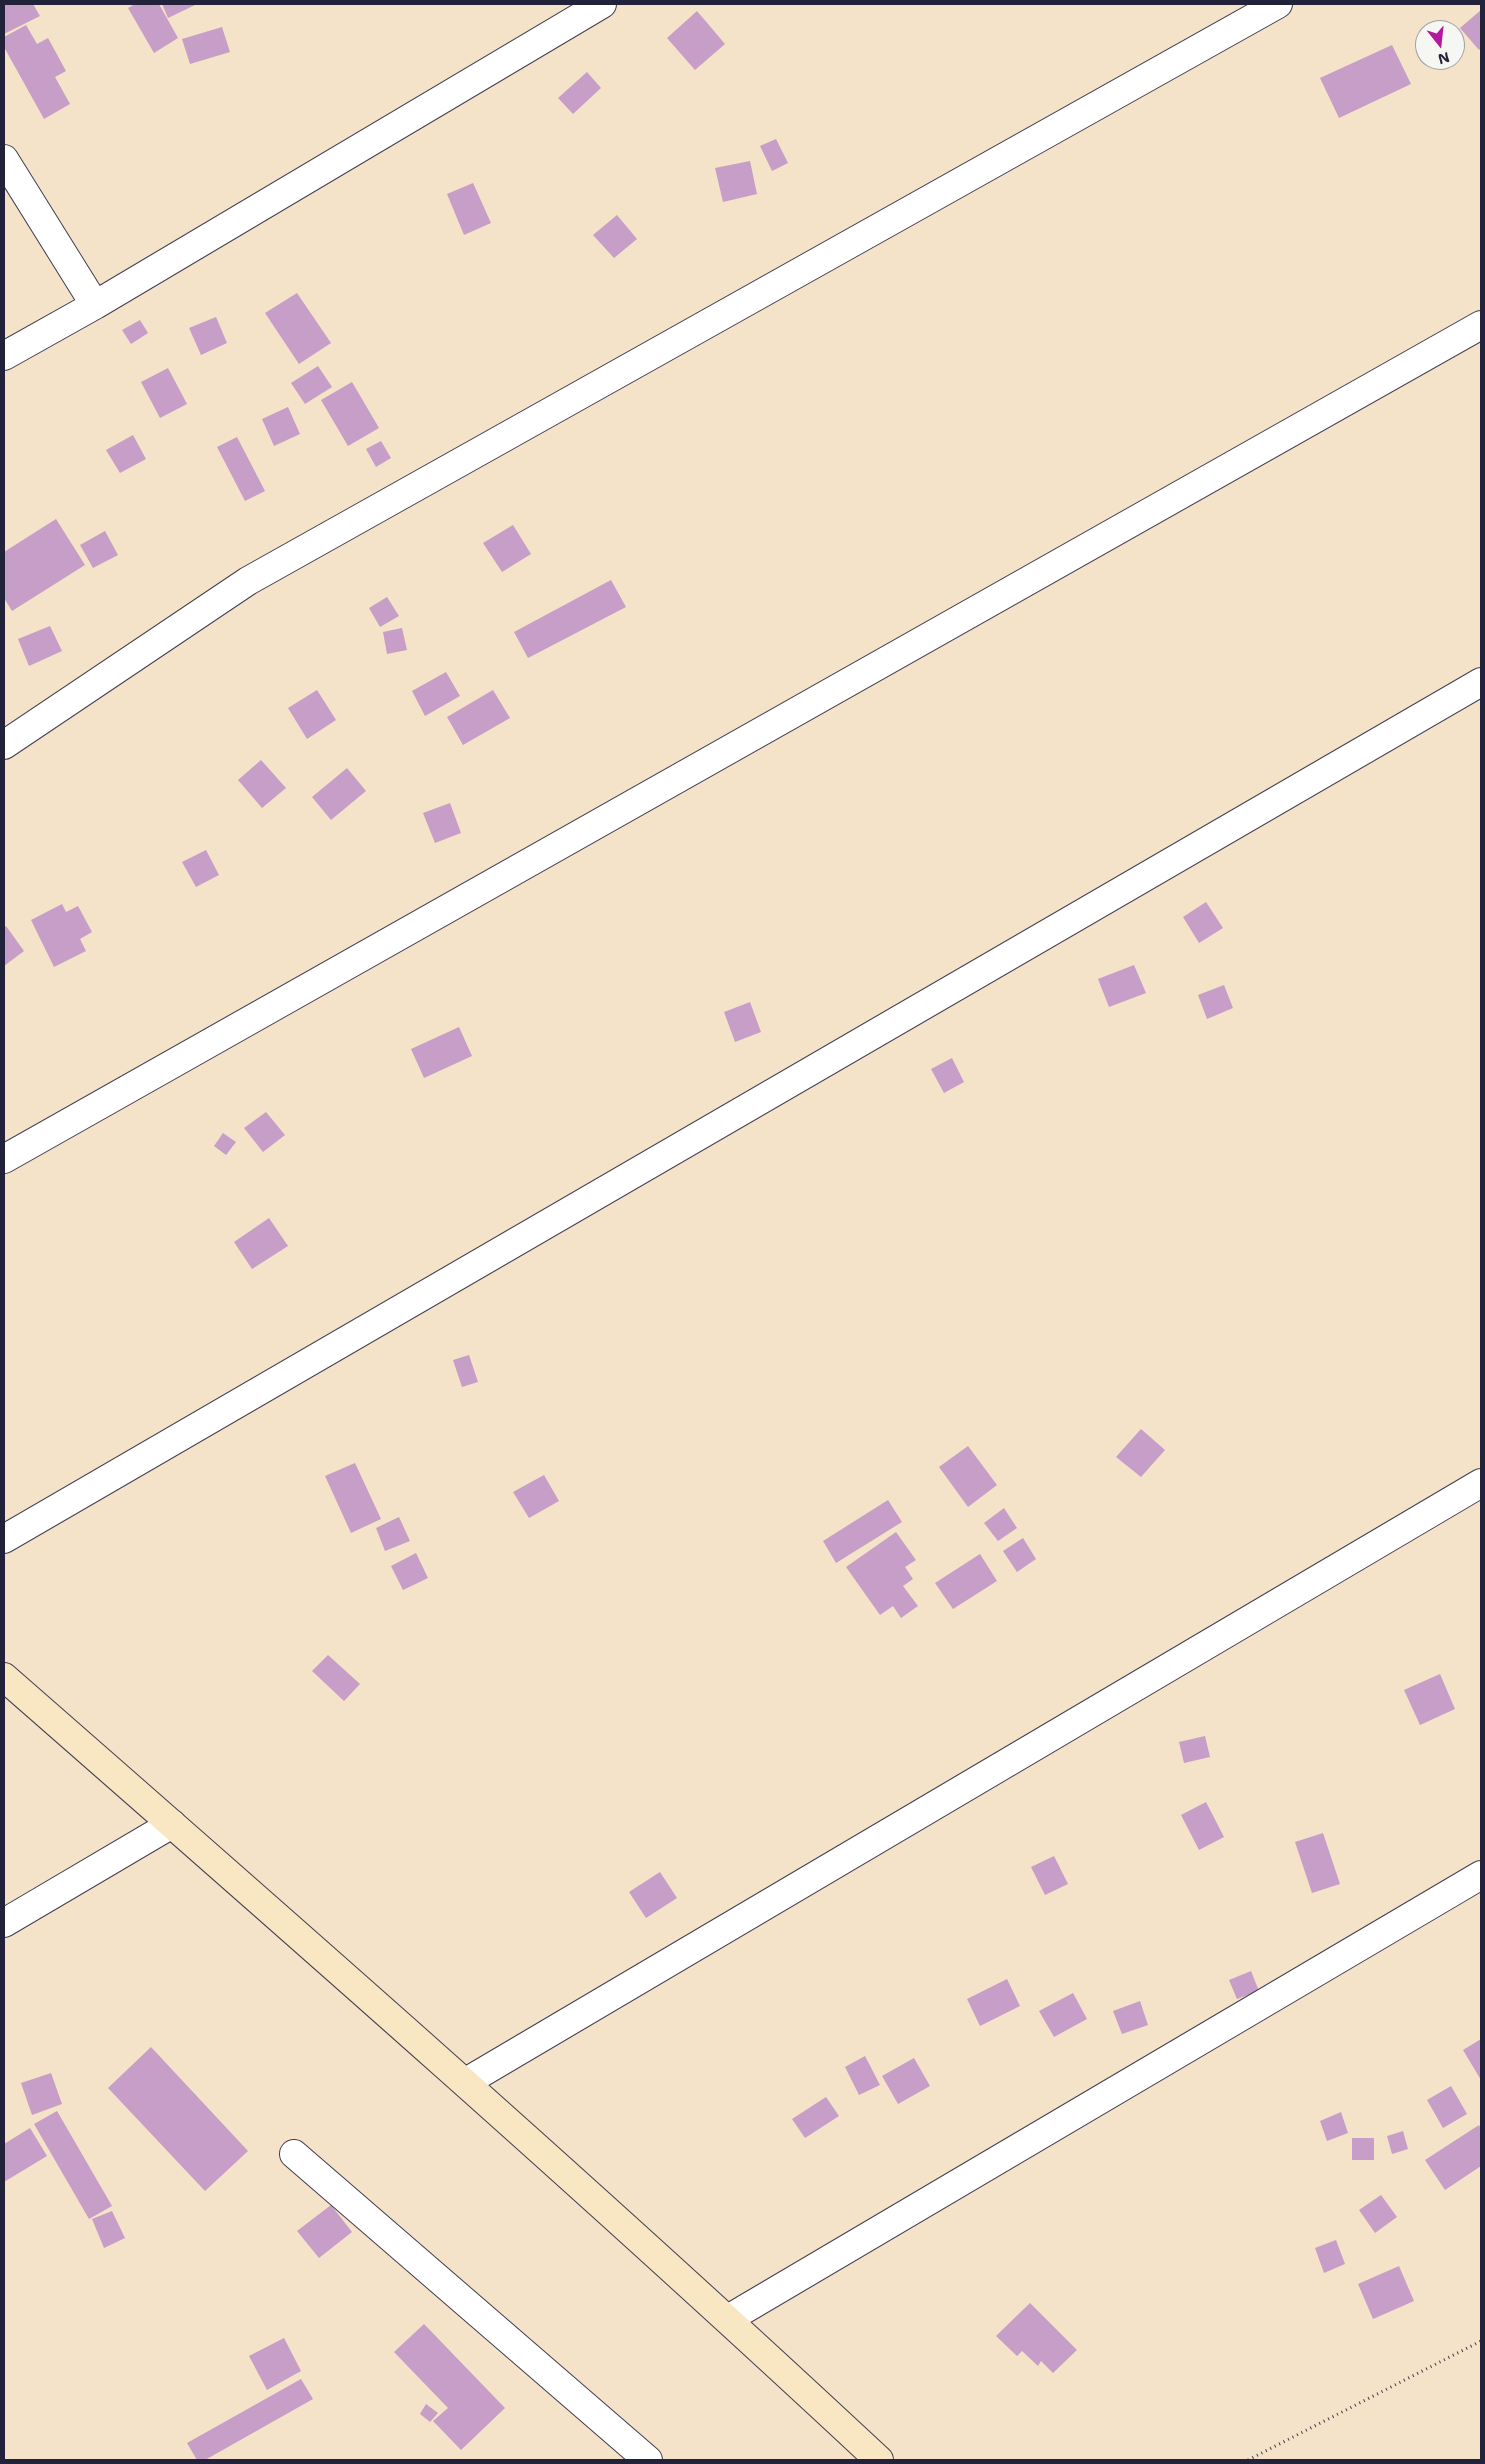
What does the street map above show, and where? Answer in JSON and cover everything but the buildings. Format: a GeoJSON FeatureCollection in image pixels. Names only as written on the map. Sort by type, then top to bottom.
{"type":"FeatureCollection","features":[{"type":"Feature","properties":{"kind":"main road"},"geometry":{"type":"LineString","coordinates":[[4,1677],[466,2082],[728,2319],[879,2460]]}},
{"type":"Feature","properties":{"kind":"street"},"geometry":{"type":"LineString","coordinates":[[4,356],[95,305],[602,4]]}},
{"type":"Feature","properties":{"kind":"street"},"geometry":{"type":"LineString","coordinates":[[4,745],[248,581],[1278,4]]}},
{"type":"Feature","properties":{"kind":"street"},"geometry":{"type":"LineString","coordinates":[[4,160],[95,305]]}},
{"type":"Feature","properties":{"kind":"street"},"geometry":{"type":"LineString","coordinates":[[4,1159],[1481,325]]}},
{"type":"Feature","properties":{"kind":"street"},"geometry":{"type":"LineString","coordinates":[[4,1539],[1481,682]]}},
{"type":"Feature","properties":{"kind":"street"},"geometry":{"type":"LineString","coordinates":[[466,2082],[1481,1483]]}},
{"type":"Feature","properties":{"kind":"street"},"geometry":{"type":"LineString","coordinates":[[4,1923],[172,1824]]}},
{"type":"Feature","properties":{"kind":"street"},"geometry":{"type":"LineString","coordinates":[[728,2319],[1481,1875]]}},
{"type":"Feature","properties":{"kind":"street"},"geometry":{"type":"LineString","coordinates":[[294,2154],[648,2460]]}},
{"type":"Feature","properties":{"kind":"path"},"geometry":{"type":"LineString","coordinates":[[1248,2460],[1481,2341]]}}]}
